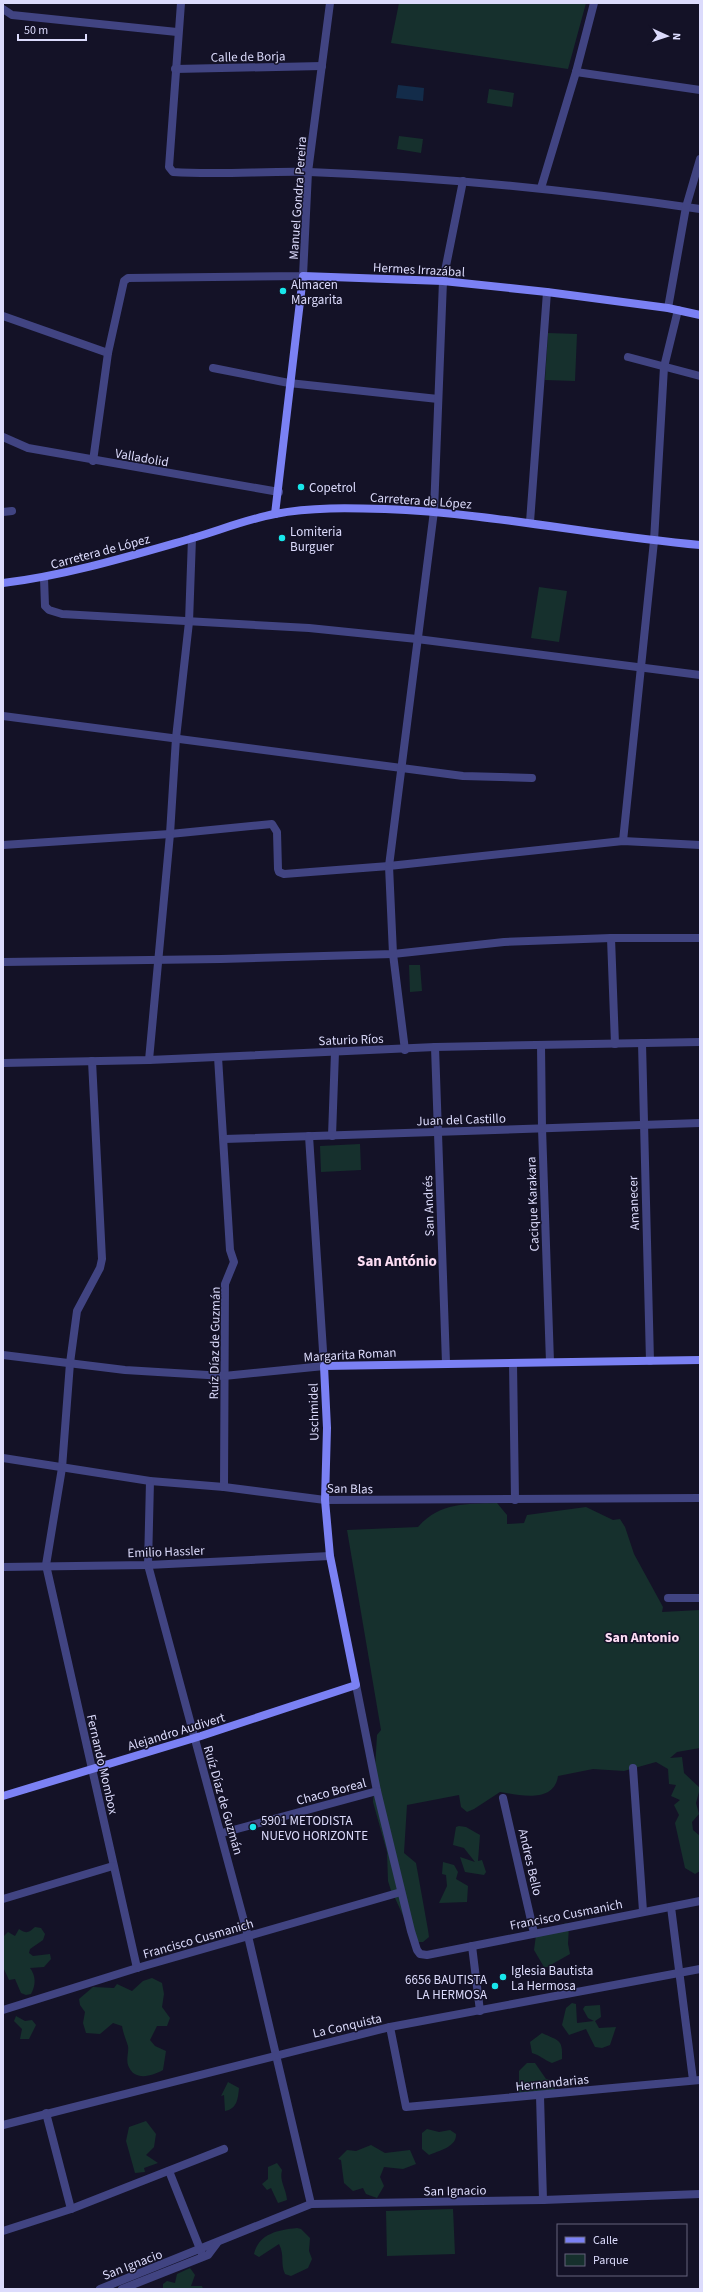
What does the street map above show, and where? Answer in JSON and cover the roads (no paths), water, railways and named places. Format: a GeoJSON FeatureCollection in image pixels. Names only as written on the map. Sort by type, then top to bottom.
{"type":"FeatureCollection","features":[{"type":"Feature","properties":{"kind":"street"},"geometry":{"type":"LineString","coordinates":[[181,3],[177,32],[169,166],[173,172],[308,172],[463,181],[541,188],[700,209]]}},
{"type":"Feature","properties":{"kind":"street","name":"Manuel Gondra Pereira"},"geometry":{"type":"LineString","coordinates":[[275,514],[279,492],[289,383],[303,276],[308,172],[330,3]]}},
{"type":"Feature","properties":{"kind":"street"},"geometry":{"type":"LineString","coordinates":[[541,188],[576,72],[594,3]]}},
{"type":"Feature","properties":{"kind":"street"},"geometry":{"type":"LineString","coordinates":[[3,10],[12,15],[177,32]]}},
{"type":"Feature","properties":{"kind":"street","name":"Calle de Borja"},"geometry":{"type":"LineString","coordinates":[[175,69],[322,66]]}},
{"type":"Feature","properties":{"kind":"street"},"geometry":{"type":"LineString","coordinates":[[576,72],[700,90]]}},
{"type":"Feature","properties":{"kind":"street"},"geometry":{"type":"LineString","coordinates":[[668,308],[686,207],[700,159]]}},
{"type":"Feature","properties":{"kind":"street"},"geometry":{"type":"LineString","coordinates":[[405,1050],[394,954],[389,866],[434,511],[443,281],[463,181]]}},
{"type":"Feature","properties":{"kind":"street","name":"Hermes Irrazábal"},"geometry":{"type":"LineString","coordinates":[[108,353],[124,281],[134,276],[303,276],[443,281],[547,292],[668,308],[700,315]]}},
{"type":"Feature","properties":{"kind":"street"},"geometry":{"type":"LineString","coordinates":[[530,522],[547,292]]}},
{"type":"Feature","properties":{"kind":"street"},"geometry":{"type":"LineString","coordinates":[[623,841],[654,541],[664,367],[678,310]]}},
{"type":"Feature","properties":{"kind":"street"},"geometry":{"type":"LineString","coordinates":[[3,316],[108,353],[93,461]]}},
{"type":"Feature","properties":{"kind":"street"},"geometry":{"type":"LineString","coordinates":[[628,357],[700,376]]}},
{"type":"Feature","properties":{"kind":"street"},"geometry":{"type":"LineString","coordinates":[[212,368],[289,383],[438,399]]}},
{"type":"Feature","properties":{"kind":"street","name":"Valladolid"},"geometry":{"type":"LineString","coordinates":[[3,437],[28,448],[93,461],[279,492]]}},
{"type":"Feature","properties":{"kind":"street","name":"Carretera de López"},"geometry":{"type":"LineString","coordinates":[[3,583],[44,578],[110,562],[275,514],[345,508],[434,511],[530,522],[654,541],[700,545]]}},
{"type":"Feature","properties":{"kind":"street"},"geometry":{"type":"LineString","coordinates":[[3,512],[12,511]]}},
{"type":"Feature","properties":{"kind":"street"},"geometry":{"type":"LineString","coordinates":[[149,1060],[170,834],[176,738],[189,622],[192,538]]}},
{"type":"Feature","properties":{"kind":"street"},"geometry":{"type":"LineString","coordinates":[[44,578],[45,606],[55,613],[309,628],[417,639],[640,669],[700,675]]}},
{"type":"Feature","properties":{"kind":"street"},"geometry":{"type":"LineString","coordinates":[[3,716],[463,776],[532,778]]}},
{"type":"Feature","properties":{"kind":"street"},"geometry":{"type":"LineString","coordinates":[[3,845],[170,834],[272,824],[277,832],[278,869],[282,874],[389,866],[623,841],[700,845]]}},
{"type":"Feature","properties":{"kind":"street"},"geometry":{"type":"LineString","coordinates":[[3,962],[394,954],[504,942],[611,938],[700,938]]}},
{"type":"Feature","properties":{"kind":"street"},"geometry":{"type":"LineString","coordinates":[[611,938],[614,1044]]}},
{"type":"Feature","properties":{"kind":"street","name":"Saturio Ríos"},"geometry":{"type":"LineString","coordinates":[[3,1063],[149,1060],[405,1050],[435,1047],[700,1042]]}},
{"type":"Feature","properties":{"kind":"street","name":"Amanecer"},"geometry":{"type":"LineString","coordinates":[[642,1044],[650,1361]]}},
{"type":"Feature","properties":{"kind":"street","name":"Cacique Karakara"},"geometry":{"type":"LineString","coordinates":[[541,1045],[542,1128],[550,1362]]}},
{"type":"Feature","properties":{"kind":"street","name":"San Andrés"},"geometry":{"type":"LineString","coordinates":[[435,1047],[446,1363]]}},
{"type":"Feature","properties":{"kind":"street"},"geometry":{"type":"LineString","coordinates":[[332,1136],[335,1052]]}},
{"type":"Feature","properties":{"kind":"street","name":"Ruíz Díaz de Guzmán"},"geometry":{"type":"LineString","coordinates":[[218,1057],[230,1250],[234,1262],[225,1284],[224,1487]]}},
{"type":"Feature","properties":{"kind":"street"},"geometry":{"type":"LineString","coordinates":[[46,1565],[62,1468],[70,1363],[77,1311],[100,1268],[102,1259],[92,1061]]}},
{"type":"Feature","properties":{"kind":"street","name":"Juan del Castillo"},"geometry":{"type":"LineString","coordinates":[[224,1139],[700,1123]]}},
{"type":"Feature","properties":{"kind":"street","name":"Uschmidel"},"geometry":{"type":"LineString","coordinates":[[309,1136],[327,1428],[325,1500],[330,1556],[356,1685]]}},
{"type":"Feature","properties":{"kind":"street","name":"Margarita Roman"},"geometry":{"type":"LineString","coordinates":[[3,1355],[125,1370],[224,1376],[324,1366],[700,1360]]}},
{"type":"Feature","properties":{"kind":"street"},"geometry":{"type":"LineString","coordinates":[[513,1363],[515,1500]]}},
{"type":"Feature","properties":{"kind":"street","name":"San Blas"},"geometry":{"type":"LineString","coordinates":[[3,1458],[150,1481],[224,1487],[325,1500],[700,1498]]}},
{"type":"Feature","properties":{"kind":"street","name":"Ruíz Díaz de Guzmán"},"geometry":{"type":"LineString","coordinates":[[150,1481],[148,1565],[194,1738],[222,1833],[248,1936],[311,2204]]}},
{"type":"Feature","properties":{"kind":"street","name":"Emilio Hassler"},"geometry":{"type":"LineString","coordinates":[[3,1567],[46,1565],[148,1565],[330,1556]]}},
{"type":"Feature","properties":{"kind":"street","name":"Fernando Mombox"},"geometry":{"type":"LineString","coordinates":[[46,1565],[137,1968]]}},
{"type":"Feature","properties":{"kind":"street"},"geometry":{"type":"LineString","coordinates":[[668,1598],[700,1598]]}},
{"type":"Feature","properties":{"kind":"street","name":"Alejandro Audivert"},"geometry":{"type":"LineString","coordinates":[[3,1796],[194,1738],[356,1685]]}},
{"type":"Feature","properties":{"kind":"street","name":"Francisco Cusmanich"},"geometry":{"type":"LineString","coordinates":[[356,1685],[401,1892],[417,1950],[420,1954],[427,1955],[643,1911],[700,1901]]}},
{"type":"Feature","properties":{"kind":"street"},"geometry":{"type":"LineString","coordinates":[[633,1768],[643,1911]]}},
{"type":"Feature","properties":{"kind":"street","name":"Chaco Boreal"},"geometry":{"type":"LineString","coordinates":[[222,1833],[378,1791]]}},
{"type":"Feature","properties":{"kind":"street","name":"Andres Bello"},"geometry":{"type":"LineString","coordinates":[[504,1798],[534,1933]]}},
{"type":"Feature","properties":{"kind":"street"},"geometry":{"type":"LineString","coordinates":[[3,1899],[113,1866]]}},
{"type":"Feature","properties":{"kind":"street","name":"Francisco Cusmanich"},"geometry":{"type":"LineString","coordinates":[[3,2010],[137,1968],[401,1892]]}},
{"type":"Feature","properties":{"kind":"street"},"geometry":{"type":"LineString","coordinates":[[671,1907],[679,1973],[697,2080]]}},
{"type":"Feature","properties":{"kind":"street"},"geometry":{"type":"LineString","coordinates":[[472,1946],[480,2011]]}},
{"type":"Feature","properties":{"kind":"street","name":"La Conquista"},"geometry":{"type":"LineString","coordinates":[[3,2125],[390,2027],[700,1969]]}},
{"type":"Feature","properties":{"kind":"street","name":"Hernandarias"},"geometry":{"type":"LineString","coordinates":[[390,2027],[406,2107],[540,2096],[697,2080]]}},
{"type":"Feature","properties":{"kind":"street"},"geometry":{"type":"LineString","coordinates":[[540,2096],[543,2200]]}},
{"type":"Feature","properties":{"kind":"street"},"geometry":{"type":"LineString","coordinates":[[46,2113],[71,2209]]}},
{"type":"Feature","properties":{"kind":"street"},"geometry":{"type":"LineString","coordinates":[[3,2231],[71,2209],[224,2149]]}},
{"type":"Feature","properties":{"kind":"street"},"geometry":{"type":"LineString","coordinates":[[169,2171],[202,2253]]}},
{"type":"Feature","properties":{"kind":"street","name":"San Ignacio"},"geometry":{"type":"LineString","coordinates":[[122,2289],[202,2253],[218,2242],[311,2204],[543,2200],[700,2194]]}},
{"type":"Feature","properties":{"kind":"street","name":"San Ignacio"},"geometry":{"type":"LineString","coordinates":[[100,2289],[202,2253]]}},
{"type":"Feature","properties":{"kind":"water"},"geometry":{"type":"Polygon","coordinates":[[[398,85],[424,88],[423,101],[396,98],[398,85]]]}},
{"type":"Feature","properties":{"kind":"place","name":"Almacen Margarita"},"geometry":{"type":"Point","coordinates":[283,291]}},
{"type":"Feature","properties":{"kind":"place","name":"Copetrol"},"geometry":{"type":"Point","coordinates":[301,487]}},
{"type":"Feature","properties":{"kind":"place","name":"Lomiteria Burguer"},"geometry":{"type":"Point","coordinates":[282,538]}},
{"type":"Feature","properties":{"kind":"place","name":"5901 METODISTA NUEVO HORIZONTE"},"geometry":{"type":"Point","coordinates":[253,1827]}},
{"type":"Feature","properties":{"kind":"place","name":"Iglesia Bautista La Hermosa"},"geometry":{"type":"Point","coordinates":[503,1977]}},
{"type":"Feature","properties":{"kind":"place","name":"6656 BAUTISTA LA HERMOSA"},"geometry":{"type":"Point","coordinates":[495,1986]}},
{"type":"Feature","properties":{"kind":"district","name":"San António"},"geometry":{"type":"Point","coordinates":[397,1261]}},
{"type":"Feature","properties":{"kind":"district","name":"San Antonio"},"geometry":{"type":"Point","coordinates":[642,1637]}}]}
